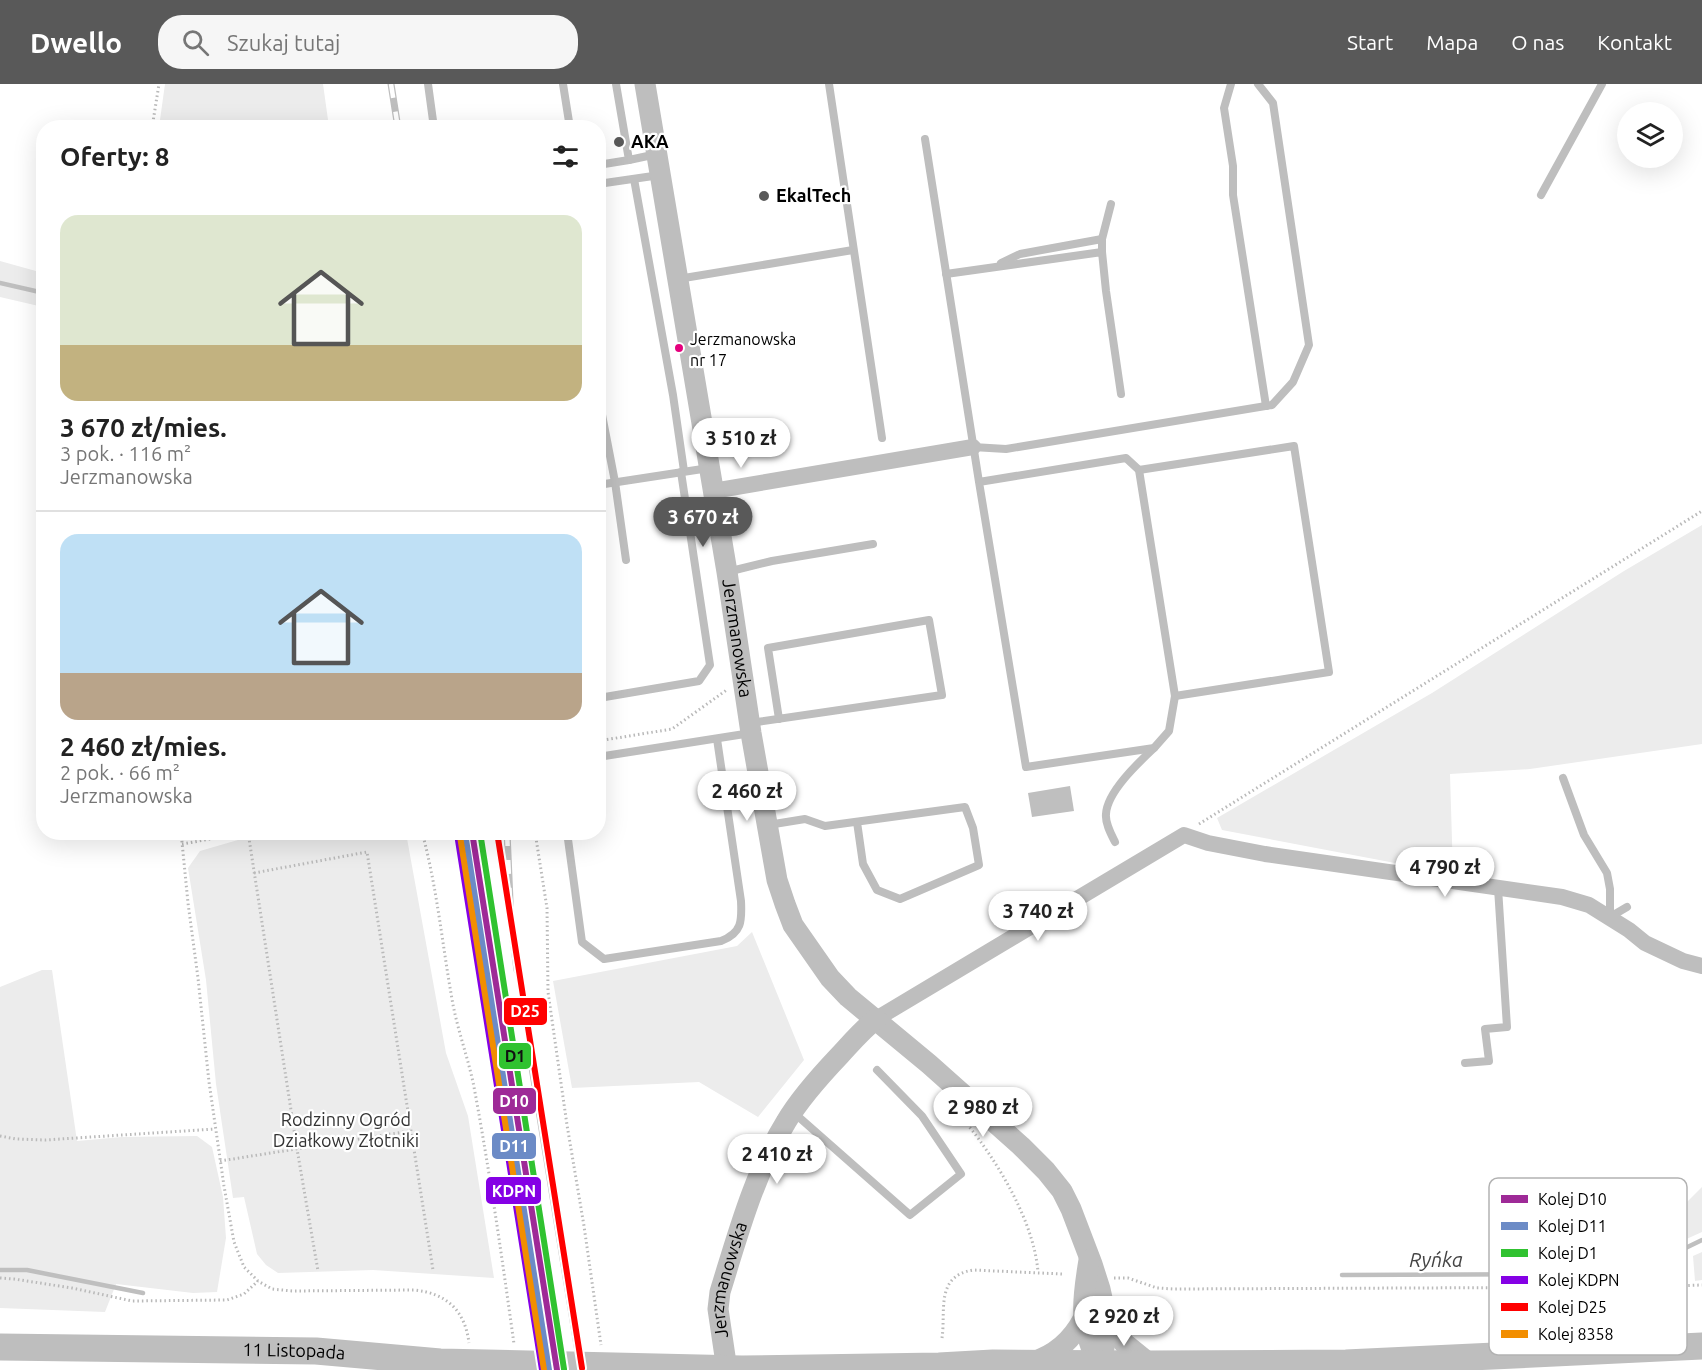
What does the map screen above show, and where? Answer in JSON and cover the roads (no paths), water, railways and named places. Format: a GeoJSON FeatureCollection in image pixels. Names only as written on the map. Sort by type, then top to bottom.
{"type":"FeatureCollection","features":[{"type":"Feature","properties":{"kind":"main road","name":"11 Listopada"},"geometry":{"type":"LineString","coordinates":[[1687,1347],[1702,1346]]}},
{"type":"Feature","properties":{"kind":"main road","name":"11 Listopada"},"geometry":{"type":"LineString","coordinates":[[0,1347],[316,1351],[440,1362],[766,1369],[1028,1363],[1347,1363],[1514,1355]]}},
{"type":"Feature","properties":{"kind":"street","name":"Jerzmanowska"},"geometry":{"type":"LineString","coordinates":[[645,84],[767,825],[777,880],[793,926],[830,978],[848,997],[1013,1139],[1046,1171],[1062,1191],[1090,1259],[1107,1321],[1104,1348],[1098,1364]]}},
{"type":"Feature","properties":{"kind":"street"},"geometry":{"type":"LineString","coordinates":[[713,491],[973,447]]}},
{"type":"Feature","properties":{"kind":"street"},"geometry":{"type":"LineString","coordinates":[[876,1019],[1184,835],[1208,843],[1265,854],[1562,897],[1589,905],[1610,917],[1645,943],[1683,961],[1702,966]]}},
{"type":"Feature","properties":{"kind":"street","name":"Jerzmanowska"},"geometry":{"type":"LineString","coordinates":[[727,1370],[718,1310],[720,1292],[757,1181],[792,1112],[822,1074],[863,1029],[876,1019]]}},
{"type":"Feature","properties":{"kind":"street"},"geometry":{"type":"LineString","coordinates":[[1090,1259],[1084,1291],[1083,1319],[1088,1340],[1098,1364]]}},
{"type":"Feature","properties":{"kind":"street"},"geometry":{"type":"LineString","coordinates":[[1028,1363],[1060,1348],[1083,1319]]}},
{"type":"Feature","properties":{"kind":"street","name":"Jerzmanowska"},"geometry":{"type":"LineString","coordinates":[[1107,1321],[1124,1343],[1150,1364]]}},
{"type":"Feature","properties":{"kind":"lane"},"geometry":{"type":"LineString","coordinates":[[428,84],[433,120]]}},
{"type":"Feature","properties":{"kind":"lane"},"geometry":{"type":"LineString","coordinates":[[563,84],[569,120]]}},
{"type":"Feature","properties":{"kind":"lane"},"geometry":{"type":"LineString","coordinates":[[616,84],[628,160]]}},
{"type":"Feature","properties":{"kind":"lane"},"geometry":{"type":"LineString","coordinates":[[829,84],[882,438]]}},
{"type":"Feature","properties":{"kind":"lane"},"geometry":{"type":"LineString","coordinates":[[1231,84],[1224,108],[1233,166],[1233,195],[1266,406]]}},
{"type":"Feature","properties":{"kind":"lane"},"geometry":{"type":"LineString","coordinates":[[973,447],[1006,449],[1272,405],[1293,382],[1309,345],[1273,103],[1258,84]]}},
{"type":"Feature","properties":{"kind":"lane"},"geometry":{"type":"LineString","coordinates":[[1541,195],[1602,84]]}},
{"type":"Feature","properties":{"kind":"lane"},"geometry":{"type":"LineString","coordinates":[[925,139],[1026,767],[1154,748]]}},
{"type":"Feature","properties":{"kind":"lane"},"geometry":{"type":"LineString","coordinates":[[606,164],[628,160],[659,164]]}},
{"type":"Feature","properties":{"kind":"lane"},"geometry":{"type":"LineString","coordinates":[[606,183],[634,179],[659,164]]}},
{"type":"Feature","properties":{"kind":"lane"},"geometry":{"type":"LineString","coordinates":[[606,697],[699,681],[710,665],[673,395],[634,179]]}},
{"type":"Feature","properties":{"kind":"lane"},"geometry":{"type":"LineString","coordinates":[[1111,204],[1102,240],[1102,252],[1121,394]]}},
{"type":"Feature","properties":{"kind":"lane"},"geometry":{"type":"LineString","coordinates":[[993,267],[1020,254],[1102,240]]}},
{"type":"Feature","properties":{"kind":"lane"},"geometry":{"type":"LineString","coordinates":[[677,279],[853,250]]}},
{"type":"Feature","properties":{"kind":"lane"},"geometry":{"type":"LineString","coordinates":[[946,274],[1102,252]]}},
{"type":"Feature","properties":{"kind":"lane"},"geometry":{"type":"LineString","coordinates":[[606,435],[626,560]]}},
{"type":"Feature","properties":{"kind":"lane"},"geometry":{"type":"LineString","coordinates":[[1139,470],[1294,446],[1296,457],[1329,672],[1175,696]]}},
{"type":"Feature","properties":{"kind":"lane"},"geometry":{"type":"LineString","coordinates":[[979,482],[1126,458],[1139,470],[1175,696],[1170,731],[1131,770],[1119,785],[1107,807],[1105,817],[1114,842]]}},
{"type":"Feature","properties":{"kind":"lane"},"geometry":{"type":"LineString","coordinates":[[606,484],[709,467]]}},
{"type":"Feature","properties":{"kind":"lane"},"geometry":{"type":"LineString","coordinates":[[727,572],[772,561],[873,544]]}},
{"type":"Feature","properties":{"kind":"lane"},"geometry":{"type":"LineString","coordinates":[[606,756],[717,739],[779,719],[942,695],[929,620],[768,648],[779,719]]}},
{"type":"Feature","properties":{"kind":"lane"},"geometry":{"type":"LineString","coordinates":[[568,840],[582,942],[604,958],[720,941],[734,934],[741,923],[741,900],[717,739]]}},
{"type":"Feature","properties":{"kind":"lane"},"geometry":{"type":"LineString","coordinates":[[1563,778],[1584,835],[1607,873],[1610,889],[1610,917]]}},
{"type":"Feature","properties":{"kind":"lane"},"geometry":{"type":"LineString","coordinates":[[767,825],[805,819],[825,826],[965,807],[973,828],[979,866],[900,899],[877,890],[862,864],[857,822]]}},
{"type":"Feature","properties":{"kind":"lane"},"geometry":{"type":"LineString","coordinates":[[1465,1063],[1489,1061],[1485,1029],[1507,1027],[1498,888]]}},
{"type":"Feature","properties":{"kind":"lane"},"geometry":{"type":"LineString","coordinates":[[1610,917],[1627,907]]}},
{"type":"Feature","properties":{"kind":"lane"},"geometry":{"type":"LineString","coordinates":[[792,1112],[910,1215],[961,1174],[922,1116],[877,1070]]}},
{"type":"Feature","properties":{"kind":"waterway"},"geometry":{"type":"LineString","coordinates":[[0,283],[36,291]]}},
{"type":"Feature","properties":{"kind":"waterway","name":"Ryńka"},"geometry":{"type":"LineString","coordinates":[[1687,1247],[1702,1240]]}},
{"type":"Feature","properties":{"kind":"waterway"},"geometry":{"type":"LineString","coordinates":[[0,1270],[27,1270],[143,1293]]}},
{"type":"Feature","properties":{"kind":"waterway","name":"Ryńka"},"geometry":{"type":"LineString","coordinates":[[1342,1275],[1489,1274]]}},
{"type":"Feature","properties":{"kind":"railway"},"geometry":{"type":"LineString","coordinates":[[391,84],[397,120]]}},
{"type":"Feature","properties":{"kind":"railway"},"geometry":{"type":"LineString","coordinates":[[507,840],[511,924],[517,970]]}},
{"type":"Feature","properties":{"kind":"railway"},"geometry":{"type":"LineString","coordinates":[[529,1049],[581,1370]]}},
{"type":"Feature","properties":{"kind":"railway"},"geometry":{"type":"LineString","coordinates":[[516,1195],[541,1355]]}},
{"type":"Feature","properties":{"kind":"rail line","name":"KDPN"},"geometry":{"type":"LineString","coordinates":[[458,840],[542,1370]]}},
{"type":"Feature","properties":{"kind":"rail line","name":"8358"},"geometry":{"type":"LineString","coordinates":[[461,840],[544,1370]]}},
{"type":"Feature","properties":{"kind":"rail line","name":"D11"},"geometry":{"type":"LineString","coordinates":[[466,840],[549,1370]]}},
{"type":"Feature","properties":{"kind":"rail line","name":"D10"},"geometry":{"type":"LineString","coordinates":[[473,840],[557,1370]]}},
{"type":"Feature","properties":{"kind":"rail line","name":"D1"},"geometry":{"type":"LineString","coordinates":[[481,840],[564,1369]]}},
{"type":"Feature","properties":{"kind":"rail line","name":"D25"},"geometry":{"type":"LineString","coordinates":[[498,840],[582,1368]]}},
{"type":"Feature","properties":{"kind":"place","name":"AKA"},"geometry":{"type":"Point","coordinates":[619,142]}},
{"type":"Feature","properties":{"kind":"place","name":"EkalTech"},"geometry":{"type":"Point","coordinates":[764,196]}},
{"type":"Feature","properties":{"kind":"place","name":"Jerzmanowska nr 17"},"geometry":{"type":"Point","coordinates":[679,348]}},
{"type":"Feature","properties":{"kind":"park label","name":"Rodzinny Ogród Działkowy Złotniki"},"geometry":{"type":"Point","coordinates":[346,1130]}}]}
